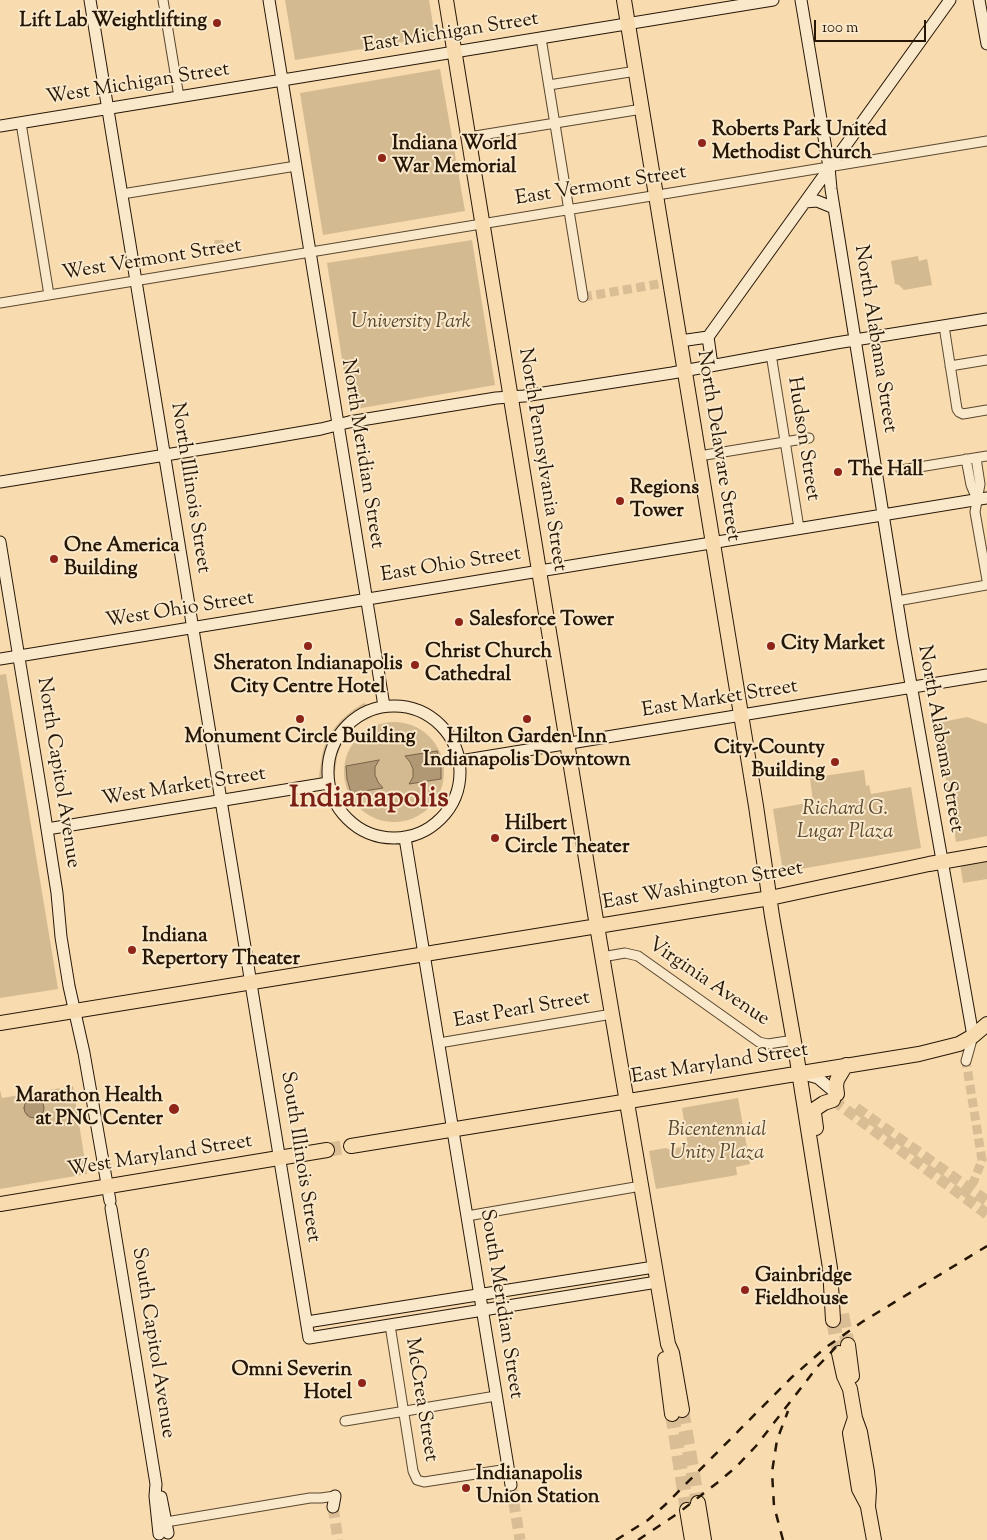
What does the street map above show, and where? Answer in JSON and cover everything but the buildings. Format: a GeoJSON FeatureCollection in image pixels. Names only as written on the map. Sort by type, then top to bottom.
{"type":"FeatureCollection","features":[{"type":"Feature","properties":{"kind":"main road","name":"North Illinois Street"},"geometry":{"type":"LineString","coordinates":[[90,0],[251,982]]}},
{"type":"Feature","properties":{"kind":"main road","name":"North Meridian Street"},"geometry":{"type":"LineString","coordinates":[[269,0],[384,706]]}},
{"type":"Feature","properties":{"kind":"main road","name":"North Pennsylvania Street"},"geometry":{"type":"LineString","coordinates":[[446,0],[626,1101],[668,1344],[672,1353],[677,1412]]}},
{"type":"Feature","properties":{"kind":"main road","name":"North Delaware Street"},"geometry":{"type":"LineString","coordinates":[[624,0],[818,1189]]}},
{"type":"Feature","properties":{"kind":"main road","name":"East Michigan Street"},"geometry":{"type":"LineString","coordinates":[[283,80],[773,0]]}},
{"type":"Feature","properties":{"kind":"main road","name":"North Alabama Street"},"geometry":{"type":"LineString","coordinates":[[801,0],[897,601],[941,862],[973,1036]]}},
{"type":"Feature","properties":{"kind":"main road"},"geometry":{"type":"LineString","coordinates":[[712,365],[708,337],[950,0]]}},
{"type":"Feature","properties":{"kind":"main road"},"geometry":{"type":"LineString","coordinates":[[980,0],[987,44]]}},
{"type":"Feature","properties":{"kind":"main road","name":"West Michigan Street"},"geometry":{"type":"LineString","coordinates":[[0,126],[283,80]]}},
{"type":"Feature","properties":{"kind":"main road"},"geometry":{"type":"LineString","coordinates":[[805,202],[817,201],[834,208]]}},
{"type":"Feature","properties":{"kind":"main road"},"geometry":{"type":"LineString","coordinates":[[0,482],[511,396],[524,396],[987,319]]}},
{"type":"Feature","properties":{"kind":"main road"},"geometry":{"type":"LineString","coordinates":[[680,341],[708,337]]}},
{"type":"Feature","properties":{"kind":"main road","name":"East Ohio Street"},"geometry":{"type":"LineString","coordinates":[[366,599],[982,498]]}},
{"type":"Feature","properties":{"kind":"main road","name":"North Capitol Avenue"},"geometry":{"type":"LineString","coordinates":[[0,542],[57,893],[60,937],[74,1011]]}},
{"type":"Feature","properties":{"kind":"main road","name":"West Ohio Street"},"geometry":{"type":"LineString","coordinates":[[0,659],[366,599]]}},
{"type":"Feature","properties":{"kind":"main road","name":"East Market Street"},"geometry":{"type":"LineString","coordinates":[[460,761],[987,675]]}},
{"type":"Feature","properties":{"kind":"main road"},"geometry":{"type":"LineString","coordinates":[[384,706],[410,708],[423,712],[434,719],[451,737],[460,761],[459,787],[448,811],[428,829],[405,838],[379,837],[355,826],[345,818],[337,807],[328,783],[328,759],[340,734],[361,714],[384,706]]}},
{"type":"Feature","properties":{"kind":"main road","name":"West Market Street"},"geometry":{"type":"LineString","coordinates":[[47,829],[328,783]]}},
{"type":"Feature","properties":{"kind":"main road"},"geometry":{"type":"LineString","coordinates":[[351,1146],[452,1129],[405,838]]}},
{"type":"Feature","properties":{"kind":"main road","name":"East Washington Street"},"geometry":{"type":"LineString","coordinates":[[0,1023],[770,898],[987,854]]}},
{"type":"Feature","properties":{"kind":"main road","name":"South Illinois Street"},"geometry":{"type":"LineString","coordinates":[[251,982],[309,1338],[390,1325]]}},
{"type":"Feature","properties":{"kind":"main road","name":"South Capitol Avenue"},"geometry":{"type":"LineString","coordinates":[[74,1011],[84,1053],[107,1186],[156,1484],[155,1496],[165,1530]]}},
{"type":"Feature","properties":{"kind":"main road","name":"East Maryland Street"},"geometry":{"type":"LineString","coordinates":[[452,1129],[945,1048],[973,1036],[987,1024]]}},
{"type":"Feature","properties":{"kind":"main road"},"geometry":{"type":"LineString","coordinates":[[835,1097],[837,1082],[846,1065]]}},
{"type":"Feature","properties":{"kind":"main road"},"geometry":{"type":"LineString","coordinates":[[799,1072],[818,1078],[835,1097]]}},
{"type":"Feature","properties":{"kind":"main road"},"geometry":{"type":"LineString","coordinates":[[835,1097],[821,1104],[814,1113],[818,1147],[818,1189],[830,1268],[839,1297],[838,1317]]}},
{"type":"Feature","properties":{"kind":"main road","name":"South Meridian Street"},"geometry":{"type":"LineString","coordinates":[[452,1129],[511,1485]]}},
{"type":"Feature","properties":{"kind":"main road","name":"West Maryland Street"},"geometry":{"type":"LineString","coordinates":[[0,1204],[327,1150]]}},
{"type":"Feature","properties":{"kind":"main road"},"geometry":{"type":"LineString","coordinates":[[307,1322],[654,1267]]}},
{"type":"Feature","properties":{"kind":"main road"},"geometry":{"type":"LineString","coordinates":[[390,1325],[657,1282]]}},
{"type":"Feature","properties":{"kind":"main road"},"geometry":{"type":"LineString","coordinates":[[843,1349],[853,1374],[850,1389],[868,1472],[868,1507],[874,1540]]}},
{"type":"Feature","properties":{"kind":"main road"},"geometry":{"type":"LineString","coordinates":[[692,1540],[692,1507],[704,1540]]}},
{"type":"Feature","properties":{"kind":"street"},"geometry":{"type":"LineString","coordinates":[[163,0],[179,97]]}},
{"type":"Feature","properties":{"kind":"street"},"geometry":{"type":"LineString","coordinates":[[541,38],[583,297]]}},
{"type":"Feature","properties":{"kind":"street"},"geometry":{"type":"LineString","coordinates":[[549,84],[636,71]]}},
{"type":"Feature","properties":{"kind":"street"},"geometry":{"type":"LineString","coordinates":[[469,137],[642,109]]}},
{"type":"Feature","properties":{"kind":"street"},"geometry":{"type":"LineString","coordinates":[[21,123],[50,295]]}},
{"type":"Feature","properties":{"kind":"street","name":"East Vermont Street"},"geometry":{"type":"LineString","coordinates":[[310,253],[987,141]]}},
{"type":"Feature","properties":{"kind":"street"},"geometry":{"type":"LineString","coordinates":[[122,194],[296,166]]}},
{"type":"Feature","properties":{"kind":"street","name":"West Vermont Street"},"geometry":{"type":"LineString","coordinates":[[0,303],[310,253]]}},
{"type":"Feature","properties":{"kind":"street"},"geometry":{"type":"LineString","coordinates":[[944,326],[956,406],[959,412],[966,414],[987,410]]}},
{"type":"Feature","properties":{"kind":"street","name":"Hudson Street"},"geometry":{"type":"LineString","coordinates":[[771,354],[799,528]]}},
{"type":"Feature","properties":{"kind":"street"},"geometry":{"type":"LineString","coordinates":[[950,366],[987,360]]}},
{"type":"Feature","properties":{"kind":"street"},"geometry":{"type":"LineString","coordinates":[[699,456],[809,438]]}},
{"type":"Feature","properties":{"kind":"street"},"geometry":{"type":"LineString","coordinates":[[901,470],[987,456]]}},
{"type":"Feature","properties":{"kind":"street"},"geometry":{"type":"LineString","coordinates":[[976,458],[982,498],[975,512],[987,580]]}},
{"type":"Feature","properties":{"kind":"street"},"geometry":{"type":"LineString","coordinates":[[966,459],[970,485],[982,498]]}},
{"type":"Feature","properties":{"kind":"street"},"geometry":{"type":"LineString","coordinates":[[897,601],[987,584]]}},
{"type":"Feature","properties":{"kind":"street","name":"Virginia Avenue"},"geometry":{"type":"LineString","coordinates":[[602,957],[625,954],[638,956],[759,1042],[768,1044],[794,1040]]}},
{"type":"Feature","properties":{"kind":"street","name":"East Pearl Street"},"geometry":{"type":"LineString","coordinates":[[439,1043],[612,1014]]}},
{"type":"Feature","properties":{"kind":"street"},"geometry":{"type":"LineString","coordinates":[[966,1061],[973,1036]]}},
{"type":"Feature","properties":{"kind":"street"},"geometry":{"type":"LineString","coordinates":[[467,1216],[641,1186]]}},
{"type":"Feature","properties":{"kind":"street","name":"McCrea Street"},"geometry":{"type":"LineString","coordinates":[[390,1325],[416,1480],[424,1482],[508,1469]]}},
{"type":"Feature","properties":{"kind":"street"},"geometry":{"type":"LineString","coordinates":[[345,1421],[496,1396]]}},
{"type":"Feature","properties":{"kind":"street"},"geometry":{"type":"LineString","coordinates":[[165,1530],[310,1498],[334,1501]]}},
{"type":"Feature","properties":{"kind":"green space"},"geometry":{"type":"Polygon","coordinates":[[[285,0],[429,0],[435,37],[295,60],[285,0]]]}},
{"type":"Feature","properties":{"kind":"green space"},"geometry":{"type":"Polygon","coordinates":[[[440,69],[465,211],[323,235],[300,93],[440,69]]]}},
{"type":"Feature","properties":{"kind":"green space","name":"University Park"},"geometry":{"type":"Polygon","coordinates":[[[472,240],[495,385],[350,410],[327,263],[472,240]]]}},
{"type":"Feature","properties":{"kind":"green space"},"geometry":{"type":"Polygon","coordinates":[[[918,256],[919,261],[927,259],[932,285],[904,290],[895,284],[891,261],[918,256]]]}},
{"type":"Feature","properties":{"kind":"green space"},"geometry":{"type":"Polygon","coordinates":[[[6,674],[58,989],[0,998],[0,675],[6,674]]]}},
{"type":"Feature","properties":{"kind":"green space"},"geometry":{"type":"Polygon","coordinates":[[[364,703],[371,708],[373,717],[357,724],[342,742],[337,757],[334,780],[331,783],[320,780],[322,755],[327,737],[342,719],[364,703]]]}},
{"type":"Feature","properties":{"kind":"green space"},"geometry":{"type":"Polygon","coordinates":[[[967,717],[987,724],[987,836],[956,842],[937,723],[967,717]]]}},
{"type":"Feature","properties":{"kind":"green space"},"geometry":{"type":"Polygon","coordinates":[[[394,722],[413,726],[429,737],[440,753],[444,772],[440,791],[429,807],[413,818],[394,822],[375,818],[359,807],[348,791],[344,772],[348,753],[359,737],[375,726],[394,722]]]}},
{"type":"Feature","properties":{"kind":"green space","name":"Richard G. Lugar Plaza"},"geometry":{"type":"Polygon","coordinates":[[[864,770],[866,786],[869,785],[871,794],[911,787],[921,848],[783,872],[773,809],[813,802],[810,778],[864,770]]]}},
{"type":"Feature","properties":{"kind":"green space"},"geometry":{"type":"Polygon","coordinates":[[[987,859],[987,879],[963,883],[960,864],[987,859]]]}},
{"type":"Feature","properties":{"kind":"green space"},"geometry":{"type":"Polygon","coordinates":[[[73,1086],[87,1174],[0,1189],[0,1090],[2,1098],[73,1086]]]}},
{"type":"Feature","properties":{"kind":"green space","name":"Bicentennial Unity Plaza"},"geometry":{"type":"Polygon","coordinates":[[[738,1098],[750,1164],[736,1167],[737,1175],[656,1189],[649,1151],[666,1148],[670,1150],[687,1145],[682,1108],[738,1098]]]}},
{"type":"Feature","properties":{"kind":"shaded area"},"geometry":{"type":"Polygon","coordinates":[[[437,751],[441,764],[441,779],[409,784],[413,777],[413,769],[405,756],[437,751]]]}},
{"type":"Feature","properties":{"kind":"shaded area"},"geometry":{"type":"Polygon","coordinates":[[[379,760],[375,767],[375,775],[383,788],[351,793],[346,766],[379,760]]]}},
{"type":"Feature","properties":{"kind":"shaded area"},"geometry":{"type":"Polygon","coordinates":[[[30,1098],[38,1098],[44,1104],[44,1112],[38,1118],[30,1118],[24,1112],[24,1104],[30,1098]]]}},
{"type":"Feature","properties":{"kind":"tunnel"},"geometry":{"type":"LineString","coordinates":[[583,297],[670,282]]}},
{"type":"Feature","properties":{"kind":"tunnel"},"geometry":{"type":"LineString","coordinates":[[963,1196],[974,1181],[982,1160],[966,1061]]}},
{"type":"Feature","properties":{"kind":"tunnel"},"geometry":{"type":"LineString","coordinates":[[833,1100],[987,1214]]}},
{"type":"Feature","properties":{"kind":"tunnel"},"geometry":{"type":"LineString","coordinates":[[856,1108],[987,1201]]}},
{"type":"Feature","properties":{"kind":"tunnel"},"geometry":{"type":"LineString","coordinates":[[327,1150],[351,1146]]}},
{"type":"Feature","properties":{"kind":"tunnel"},"geometry":{"type":"LineString","coordinates":[[842,1314],[848,1345]]}},
{"type":"Feature","properties":{"kind":"tunnel"},"geometry":{"type":"LineString","coordinates":[[833,1320],[839,1353]]}},
{"type":"Feature","properties":{"kind":"tunnel"},"geometry":{"type":"LineString","coordinates":[[682,1410],[698,1503]]}},
{"type":"Feature","properties":{"kind":"tunnel"},"geometry":{"type":"LineString","coordinates":[[672,1414],[687,1510]]}},
{"type":"Feature","properties":{"kind":"tunnel"},"geometry":{"type":"LineString","coordinates":[[511,1485],[520,1540]]}},
{"type":"Feature","properties":{"kind":"tunnel"},"geometry":{"type":"LineString","coordinates":[[333,1507],[338,1540]]}},
{"type":"Feature","properties":{"kind":"railway"},"geometry":{"type":"LineString","coordinates":[[616,1540],[648,1520],[665,1505],[791,1378],[825,1348],[862,1322],[987,1246]]}},
{"type":"Feature","properties":{"kind":"railway"},"geometry":{"type":"LineString","coordinates":[[638,1540],[677,1514],[736,1467],[756,1446],[818,1366],[836,1347]]}},
{"type":"Feature","properties":{"kind":"railway"},"geometry":{"type":"LineString","coordinates":[[783,1540],[774,1506],[772,1472],[777,1440],[788,1411]]}},
{"type":"Feature","properties":{"kind":"place","name":"Lift Lab Weightlifting"},"geometry":{"type":"Point","coordinates":[217,23]}},
{"type":"Feature","properties":{"kind":"place","name":"Roberts Park United Methodist Church"},"geometry":{"type":"Point","coordinates":[702,143]}},
{"type":"Feature","properties":{"kind":"place","name":"Indiana World War Memorial"},"geometry":{"type":"Point","coordinates":[382,158]}},
{"type":"Feature","properties":{"kind":"place","name":"The Hall"},"geometry":{"type":"Point","coordinates":[838,472]}},
{"type":"Feature","properties":{"kind":"place","name":"Regions Tower"},"geometry":{"type":"Point","coordinates":[620,501]}},
{"type":"Feature","properties":{"kind":"place","name":"One America Building"},"geometry":{"type":"Point","coordinates":[54,559]}},
{"type":"Feature","properties":{"kind":"place","name":"Salesforce Tower"},"geometry":{"type":"Point","coordinates":[459,622]}},
{"type":"Feature","properties":{"kind":"place","name":"Sheraton Indianapolis City Centre Hotel"},"geometry":{"type":"Point","coordinates":[308,646]}},
{"type":"Feature","properties":{"kind":"place","name":"City Market"},"geometry":{"type":"Point","coordinates":[771,646]}},
{"type":"Feature","properties":{"kind":"place","name":"Christ Church Cathedral"},"geometry":{"type":"Point","coordinates":[415,665]}},
{"type":"Feature","properties":{"kind":"place","name":"Monument Circle Building"},"geometry":{"type":"Point","coordinates":[300,719]}},
{"type":"Feature","properties":{"kind":"place","name":"Hilton Garden Inn Indianapolis Downtown"},"geometry":{"type":"Point","coordinates":[527,719]}},
{"type":"Feature","properties":{"kind":"place","name":"City-County Building"},"geometry":{"type":"Point","coordinates":[835,762]}},
{"type":"Feature","properties":{"kind":"place","name":"Hilbert Circle Theater"},"geometry":{"type":"Point","coordinates":[495,838]}},
{"type":"Feature","properties":{"kind":"place","name":"Indiana Repertory Theater"},"geometry":{"type":"Point","coordinates":[132,950]}},
{"type":"Feature","properties":{"kind":"place","name":"Marathon Health at PNC Center"},"geometry":{"type":"Point","coordinates":[174,1109]}},
{"type":"Feature","properties":{"kind":"place","name":"Gainbridge Fieldhouse"},"geometry":{"type":"Point","coordinates":[745,1290]}},
{"type":"Feature","properties":{"kind":"place","name":"Omni Severin Hotel"},"geometry":{"type":"Point","coordinates":[362,1383]}},
{"type":"Feature","properties":{"kind":"place","name":"Indianapolis Union Station"},"geometry":{"type":"Point","coordinates":[466,1488]}},
{"type":"Feature","properties":{"kind":"district","name":"Indianapolis"},"geometry":{"type":"Point","coordinates":[369,801]}}]}
